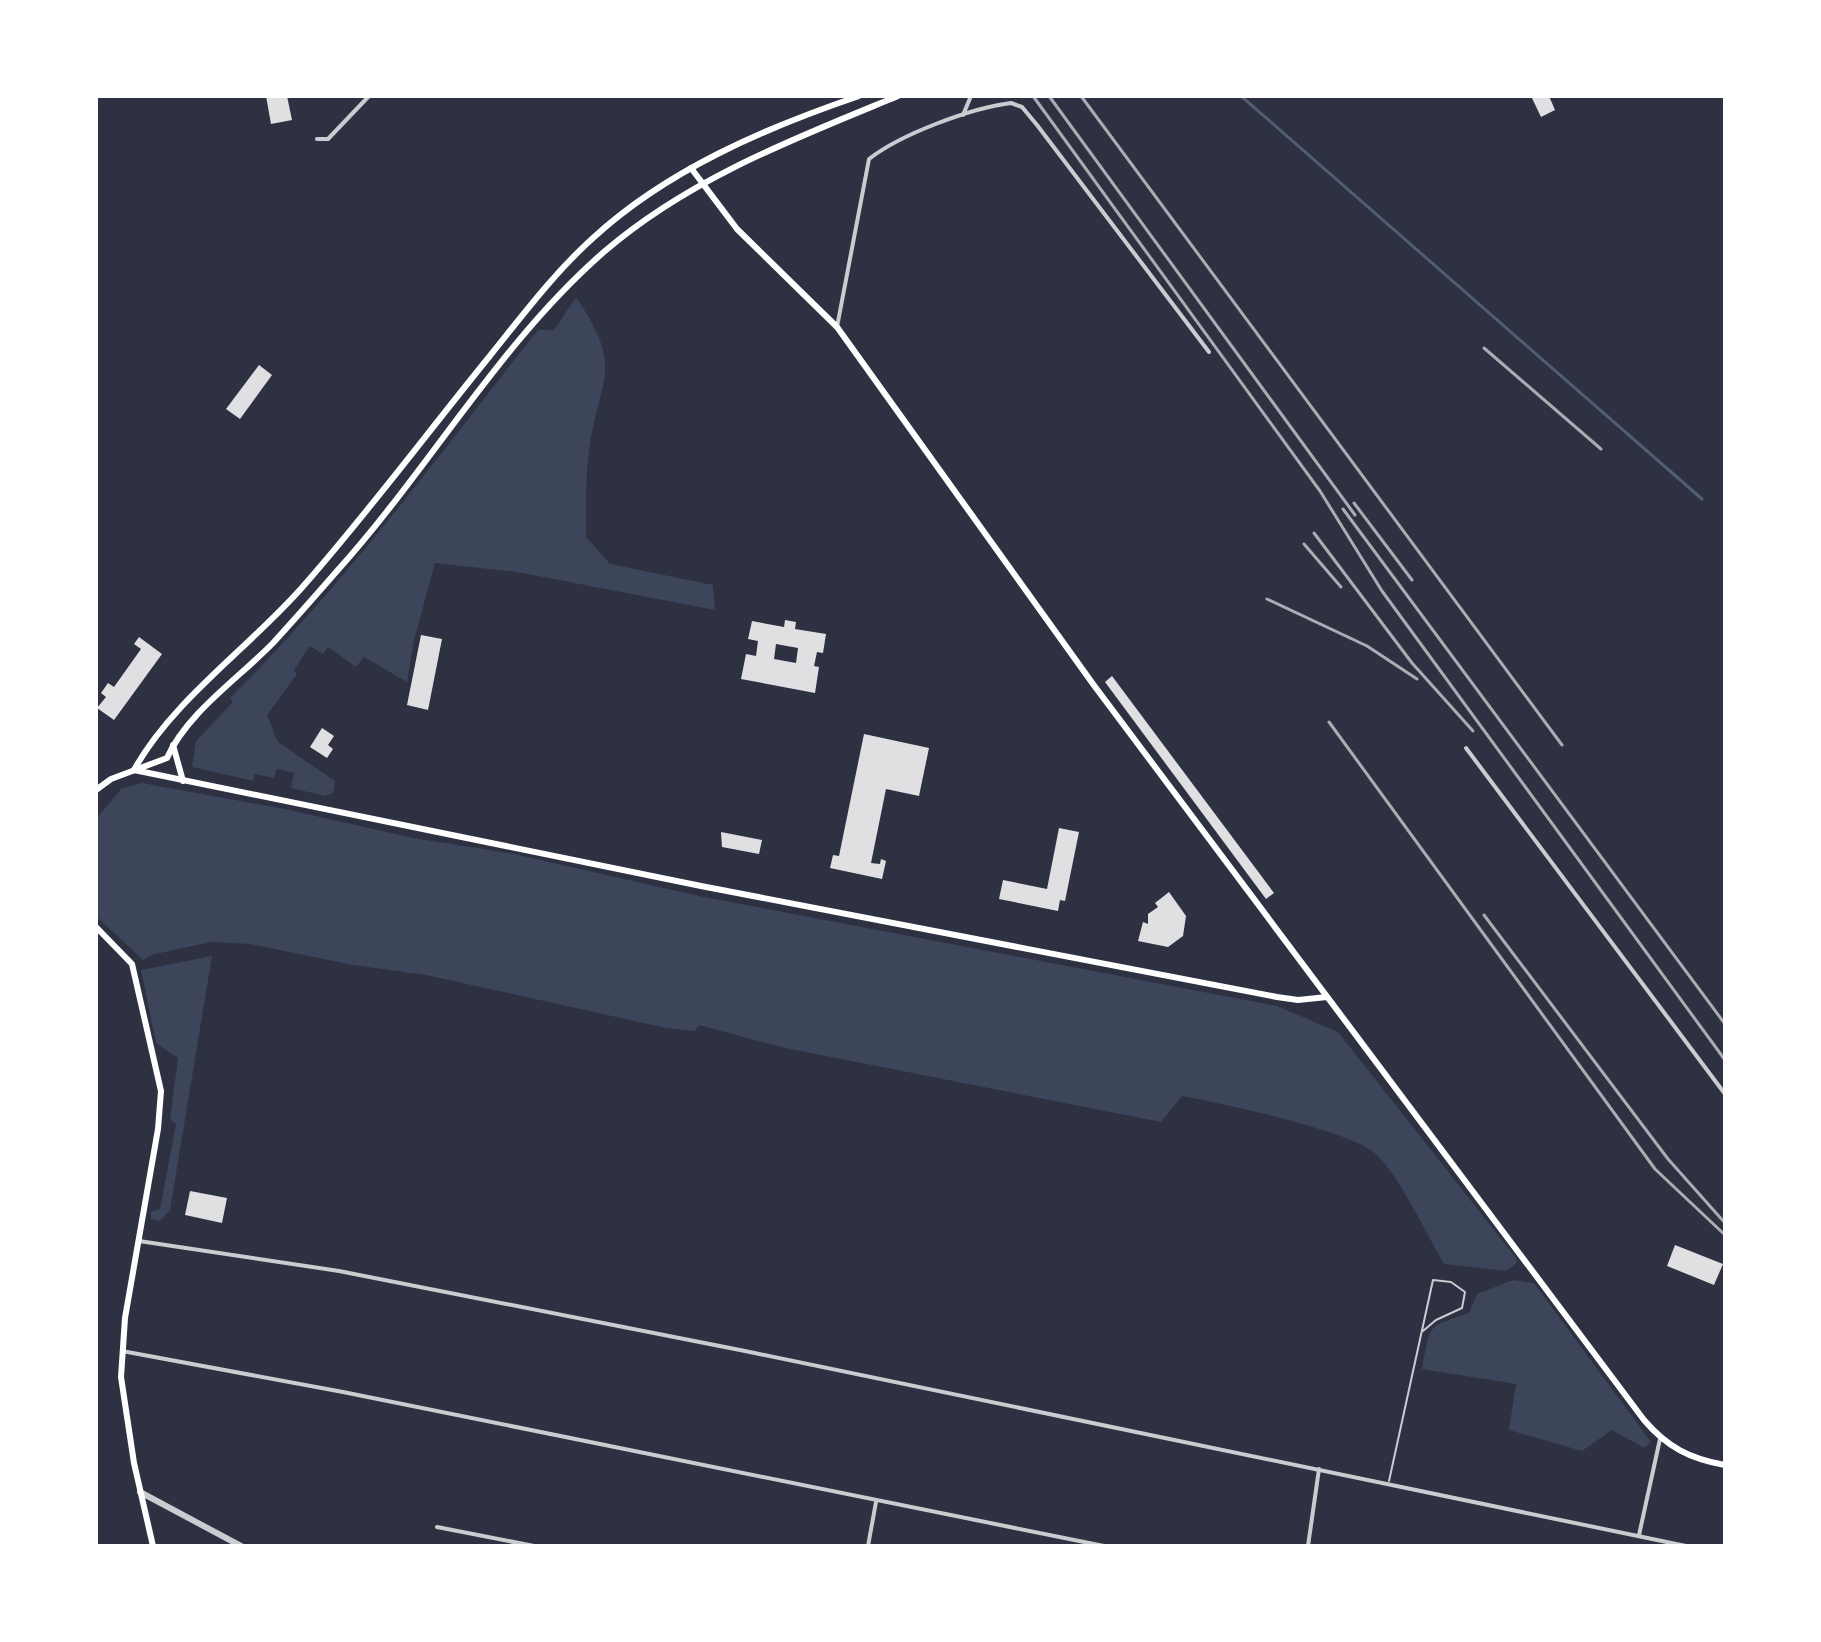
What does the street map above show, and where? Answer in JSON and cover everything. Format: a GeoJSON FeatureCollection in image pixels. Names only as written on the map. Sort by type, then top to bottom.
{"type":"FeatureCollection","features":[{"type":"Feature","properties":{"kind":"main road"},"geometry":{"type":"LineString","coordinates":[[134,770],[157,734],[244,648],[340,545],[535,299],[593,238],[691,168],[749,139],[859,96]]}},
{"type":"Feature","properties":{"kind":"main road"},"geometry":{"type":"LineString","coordinates":[[96,790],[134,770],[167,758],[173,745],[351,556],[555,300],[631,230],[701,184],[750,158],[898,96]]}},
{"type":"Feature","properties":{"kind":"main road"},"geometry":{"type":"LineString","coordinates":[[691,168],[737,229],[837,327],[1093,684],[1660,1439],[1698,1461],[1725,1465]]}},
{"type":"Feature","properties":{"kind":"main road"},"geometry":{"type":"LineString","coordinates":[[173,745],[183,781]]}},
{"type":"Feature","properties":{"kind":"main road"},"geometry":{"type":"LineString","coordinates":[[134,770],[716,889],[1277,997],[1298,1000],[1327,997]]}},
{"type":"Feature","properties":{"kind":"main road"},"geometry":{"type":"LineString","coordinates":[[96,927],[132,964],[161,1091],[162,1108],[122,1351],[125,1412],[153,1546]]}},
{"type":"Feature","properties":{"kind":"street"},"geometry":{"type":"LineString","coordinates":[[317,139],[328,139],[369,96]]}},
{"type":"Feature","properties":{"kind":"street"},"geometry":{"type":"LineString","coordinates":[[962,117],[971,96]]}},
{"type":"Feature","properties":{"kind":"street"},"geometry":{"type":"LineString","coordinates":[[837,327],[869,159],[885,146],[999,104],[1011,103],[1022,107],[1128,241],[1209,352]]}},
{"type":"Feature","properties":{"kind":"street"},"geometry":{"type":"LineString","coordinates":[[1466,748],[1725,1094]]}},
{"type":"Feature","properties":{"kind":"street"},"geometry":{"type":"LineString","coordinates":[[139,1241],[339,1271],[1319,1468],[1686,1546]]}},
{"type":"Feature","properties":{"kind":"street"},"geometry":{"type":"LineString","coordinates":[[122,1351],[1104,1546]]}},
{"type":"Feature","properties":{"kind":"street"},"geometry":{"type":"LineString","coordinates":[[1639,1535],[1660,1439]]}},
{"type":"Feature","properties":{"kind":"street"},"geometry":{"type":"LineString","coordinates":[[1308,1546],[1319,1468]]}},
{"type":"Feature","properties":{"kind":"street"},"geometry":{"type":"LineString","coordinates":[[140,1492],[241,1546]]}},
{"type":"Feature","properties":{"kind":"street"},"geometry":{"type":"LineString","coordinates":[[868,1546],[876,1502]]}},
{"type":"Feature","properties":{"kind":"street"},"geometry":{"type":"LineString","coordinates":[[437,1527],[534,1546]]}},
{"type":"Feature","properties":{"kind":"lane"},"geometry":{"type":"LineString","coordinates":[[1389,1483],[1433,1280],[1451,1282],[1465,1292],[1462,1308],[1436,1320],[1423,1331]]}},
{"type":"Feature","properties":{"kind":"shaded area"},"geometry":{"type":"Polygon","coordinates":[[[576,297],[591,321],[605,358],[603,388],[588,461],[586,537],[610,564],[713,585],[715,610],[517,572],[435,563],[414,640],[407,682],[364,657],[356,667],[328,647],[323,654],[310,646],[294,670],[297,674],[267,715],[278,742],[335,781],[333,793],[325,796],[291,788],[294,773],[277,769],[274,778],[254,774],[253,781],[192,767],[196,741],[233,702],[230,698],[351,565],[538,330],[554,330],[576,297]]]}},
{"type":"Feature","properties":{"kind":"shaded area"},"geometry":{"type":"Polygon","coordinates":[[[142,783],[285,809],[413,838],[514,854],[699,896],[1277,1006],[1338,1032],[1517,1259],[1516,1264],[1506,1271],[1444,1264],[1403,1191],[1376,1154],[1362,1145],[1314,1127],[1225,1105],[1182,1096],[1161,1122],[785,1048],[699,1025],[695,1031],[666,1028],[426,975],[353,965],[250,944],[211,942],[151,955],[143,960],[96,916],[96,819],[122,788],[142,783]]]}},
{"type":"Feature","properties":{"kind":"shaded area"},"geometry":{"type":"Polygon","coordinates":[[[212,956],[170,1210],[160,1221],[151,1219],[151,1212],[160,1209],[176,1124],[170,1119],[178,1058],[156,1043],[141,970],[212,956]]]}},
{"type":"Feature","properties":{"kind":"shaded area"},"geometry":{"type":"Polygon","coordinates":[[[1513,1280],[1534,1283],[1651,1442],[1644,1448],[1612,1430],[1582,1451],[1509,1430],[1516,1384],[1422,1369],[1432,1329],[1469,1313],[1477,1294],[1513,1280]]]}},
{"type":"Feature","properties":{"kind":"building"},"geometry":{"type":"Polygon","coordinates":[[[266,96],[287,96],[292,120],[271,124],[266,96]]]}},
{"type":"Feature","properties":{"kind":"building"},"geometry":{"type":"Polygon","coordinates":[[[1531,96],[1549,96],[1555,110],[1541,117],[1531,96]]]}},
{"type":"Feature","properties":{"kind":"building"},"geometry":{"type":"Polygon","coordinates":[[[259,365],[272,375],[240,419],[226,409],[259,365]]]}},
{"type":"Feature","properties":{"kind":"building"},"geometry":{"type":"Polygon","coordinates":[[[785,620],[796,622],[795,629],[826,634],[823,653],[817,652],[814,666],[819,667],[815,693],[741,679],[746,654],[756,656],[758,641],[748,639],[752,621],[784,627],[785,620]],[[776,644],[774,659],[796,663],[798,648],[776,644]]]}},
{"type":"Feature","properties":{"kind":"building"},"geometry":{"type":"Polygon","coordinates":[[[421,635],[442,639],[428,710],[407,705],[421,635]]]}},
{"type":"Feature","properties":{"kind":"building"},"geometry":{"type":"Polygon","coordinates":[[[139,637],[162,654],[114,720],[97,708],[106,697],[101,693],[108,683],[114,687],[141,649],[134,644],[139,637]]]}},
{"type":"Feature","properties":{"kind":"building"},"geometry":{"type":"Polygon","coordinates":[[[1112,676],[1274,893],[1266,899],[1105,682],[1112,676]]]}},
{"type":"Feature","properties":{"kind":"building"},"geometry":{"type":"Polygon","coordinates":[[[322,728],[334,736],[328,745],[333,749],[327,758],[310,747],[322,728]]]}},
{"type":"Feature","properties":{"kind":"building"},"geometry":{"type":"Polygon","coordinates":[[[864,734],[929,748],[919,796],[886,789],[871,863],[880,864],[881,859],[886,861],[882,879],[830,868],[833,855],[839,856],[864,734]]]}},
{"type":"Feature","properties":{"kind":"building"},"geometry":{"type":"Polygon","coordinates":[[[1059,828],[1079,832],[1065,901],[1060,900],[1058,911],[999,899],[1003,880],[1047,889],[1059,828]]]}},
{"type":"Feature","properties":{"kind":"building"},"geometry":{"type":"Polygon","coordinates":[[[721,832],[762,840],[759,854],[722,847],[721,832]]]}},
{"type":"Feature","properties":{"kind":"building"},"geometry":{"type":"Polygon","coordinates":[[[1169,892],[1186,916],[1183,936],[1168,947],[1138,941],[1143,922],[1148,924],[1148,914],[1158,907],[1155,903],[1169,892]]]}},
{"type":"Feature","properties":{"kind":"building"},"geometry":{"type":"Polygon","coordinates":[[[190,1191],[227,1198],[222,1223],[185,1215],[190,1191]]]}},
{"type":"Feature","properties":{"kind":"building"},"geometry":{"type":"Polygon","coordinates":[[[1675,1245],[1723,1264],[1714,1285],[1667,1266],[1675,1245]]]}},
{"type":"Feature","properties":{"kind":"waterway"},"geometry":{"type":"LineString","coordinates":[[1241,96],[1702,499]]}},
{"type":"Feature","properties":{"kind":"railway"},"geometry":{"type":"LineString","coordinates":[[1033,96],[1320,491],[1382,591],[1725,1060]]}},
{"type":"Feature","properties":{"kind":"railway"},"geometry":{"type":"LineString","coordinates":[[1049,96],[1355,515]]}},
{"type":"Feature","properties":{"kind":"railway"},"geometry":{"type":"LineString","coordinates":[[1081,96],[1562,745]]}},
{"type":"Feature","properties":{"kind":"railway"},"geometry":{"type":"LineString","coordinates":[[1484,348],[1601,449]]}},
{"type":"Feature","properties":{"kind":"railway"},"geometry":{"type":"LineString","coordinates":[[1354,503],[1412,580]]}},
{"type":"Feature","properties":{"kind":"railway"},"geometry":{"type":"LineString","coordinates":[[1343,509],[1725,1024]]}},
{"type":"Feature","properties":{"kind":"railway"},"geometry":{"type":"LineString","coordinates":[[1314,533],[1412,663],[1473,731]]}},
{"type":"Feature","properties":{"kind":"railway"},"geometry":{"type":"LineString","coordinates":[[1304,544],[1341,587]]}},
{"type":"Feature","properties":{"kind":"railway"},"geometry":{"type":"LineString","coordinates":[[1267,599],[1367,646],[1417,679]]}},
{"type":"Feature","properties":{"kind":"railway"},"geometry":{"type":"LineString","coordinates":[[1329,722],[1655,1169],[1725,1235]]}},
{"type":"Feature","properties":{"kind":"railway"},"geometry":{"type":"LineString","coordinates":[[1484,915],[1668,1159],[1725,1223]]}}]}
